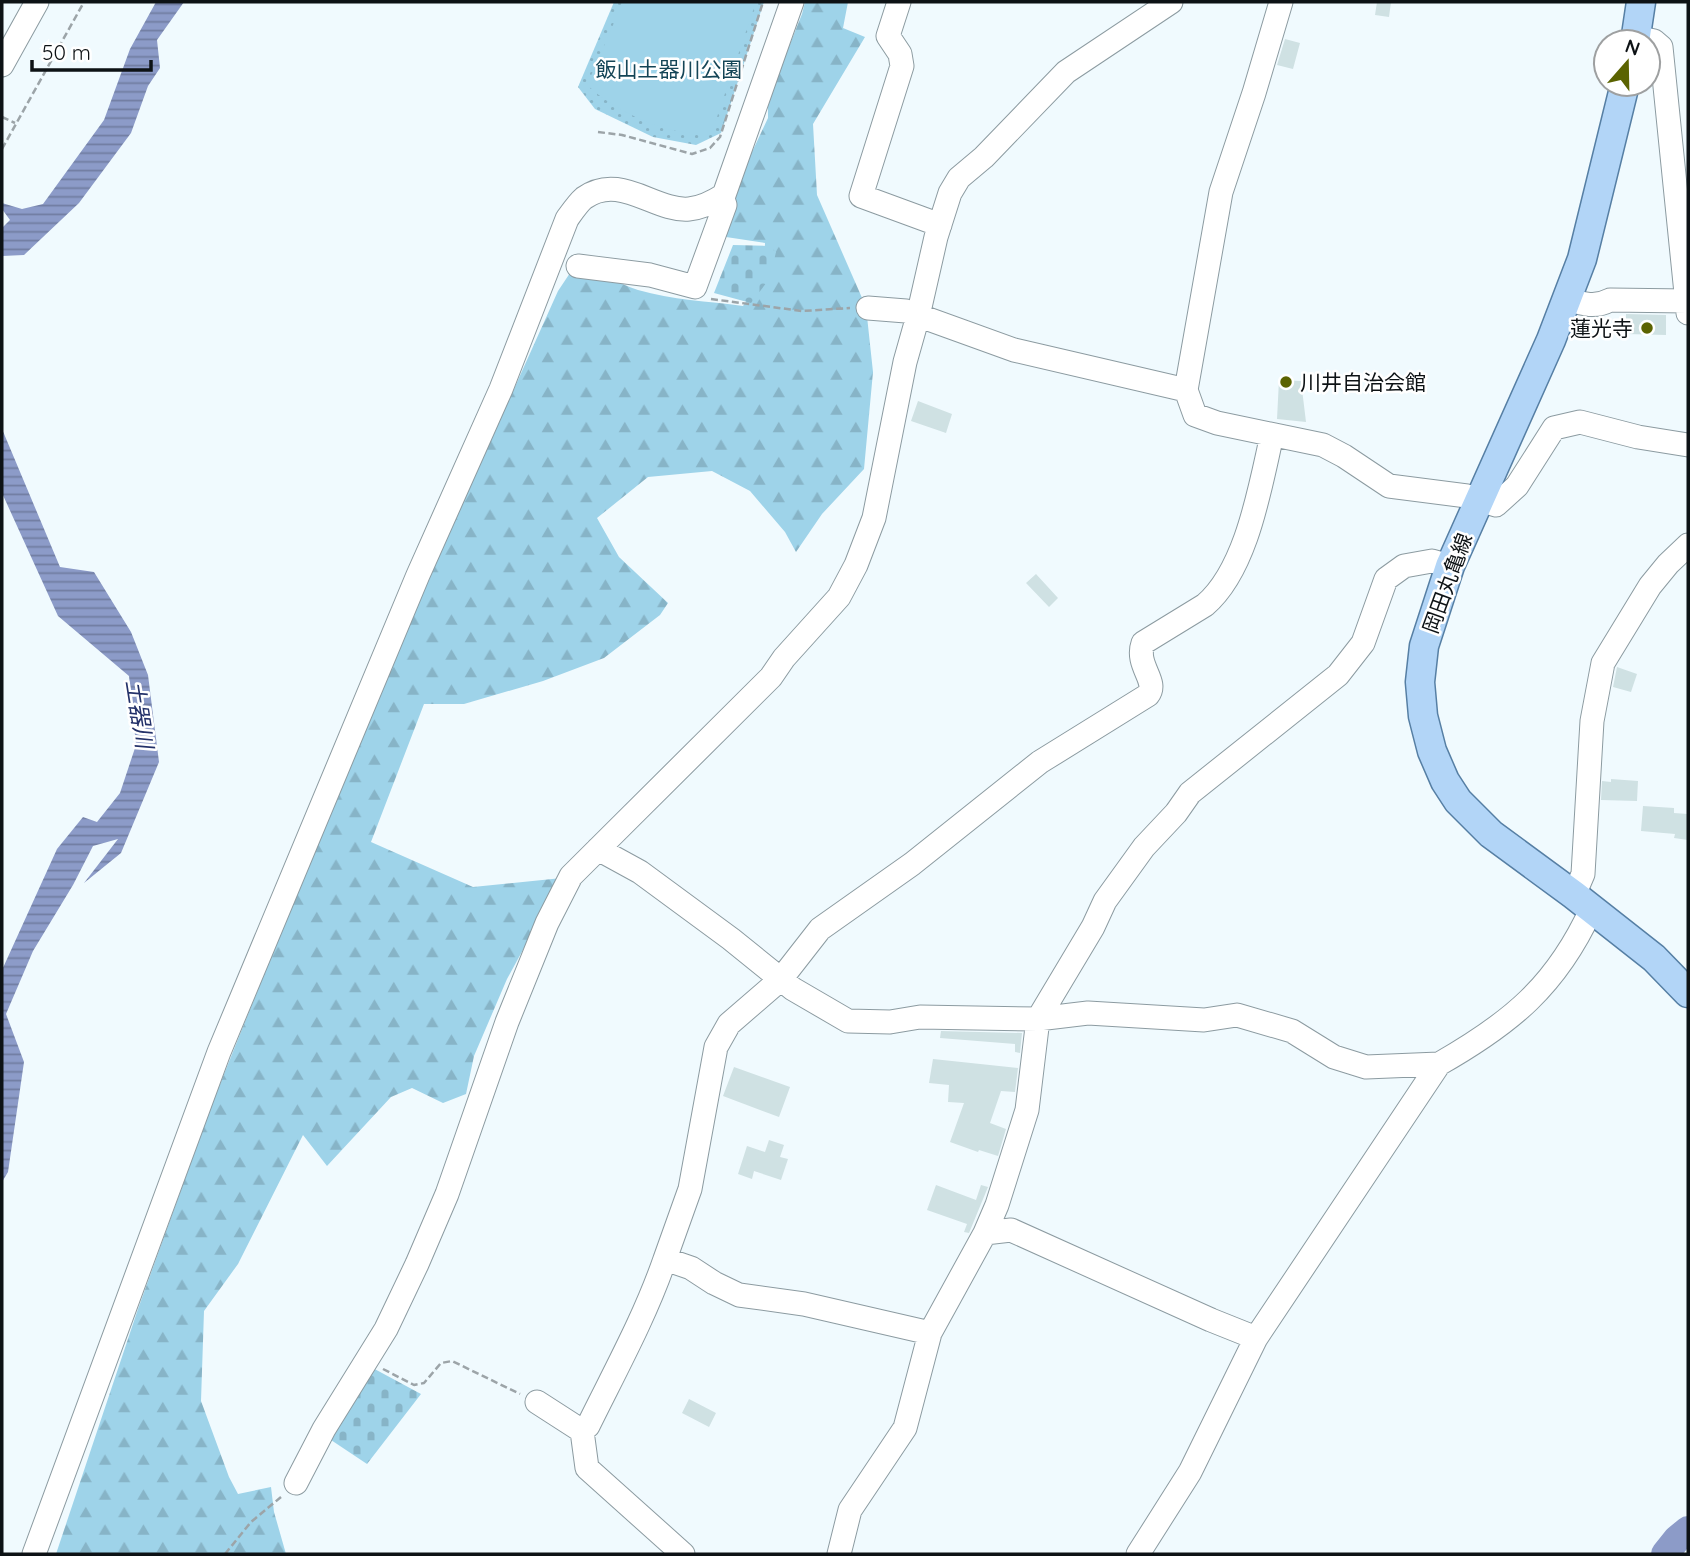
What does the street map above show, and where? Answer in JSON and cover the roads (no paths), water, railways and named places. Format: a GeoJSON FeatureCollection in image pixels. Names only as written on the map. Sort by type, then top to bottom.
{"type":"FeatureCollection","features":[{"type":"Feature","properties":{"kind":"main road"},"geometry":{"type":"LineString","coordinates":[[1638,28],[1641,2]]}},
{"type":"Feature","properties":{"kind":"main road","name":"岡田丸亀線"},"geometry":{"type":"LineString","coordinates":[[1622,98],[1582,259],[1551,340],[1450,566],[1424,646],[1420,682],[1423,716],[1432,751],[1458,801],[1490,834],[1654,958],[1688,993]]}},
{"type":"Feature","properties":{"kind":"street"},"geometry":{"type":"LineString","coordinates":[[2,65],[37,2]]}},
{"type":"Feature","properties":{"kind":"street"},"geometry":{"type":"LineString","coordinates":[[578,266],[650,275],[695,286],[724,205],[722,196],[792,2]]}},
{"type":"Feature","properties":{"kind":"street"},"geometry":{"type":"LineString","coordinates":[[899,2],[888,36],[900,54],[902,66],[861,196],[940,225]]}},
{"type":"Feature","properties":{"kind":"street"},"geometry":{"type":"LineString","coordinates":[[296,1483],[324,1429],[368,1361],[418,1264],[447,1194],[507,1022],[547,923],[571,876],[771,677],[784,658],[839,597],[856,565],[874,519],[905,362],[950,193],[959,178],[984,157],[1066,72],[1171,2]]}},
{"type":"Feature","properties":{"kind":"street"},"geometry":{"type":"LineString","coordinates":[[1281,2],[1221,192],[1186,390],[1195,415],[1217,423],[1323,445],[1389,486],[1467,496],[1496,505],[1517,486],[1554,428],[1580,422],[1638,437],[1688,445]]}},
{"type":"Feature","properties":{"kind":"street"},"geometry":{"type":"LineString","coordinates":[[1566,299],[1585,305],[1600,305],[1610,300],[1688,307],[1662,57]]}},
{"type":"Feature","properties":{"kind":"street"},"geometry":{"type":"LineString","coordinates":[[34,1554],[219,1052],[418,575],[500,388],[566,219],[584,198],[604,191],[626,190],[675,208],[689,209],[709,204],[722,196]]}},
{"type":"Feature","properties":{"kind":"street"},"geometry":{"type":"LineString","coordinates":[[868,308],[906,311],[1014,350],[1186,390]]}},
{"type":"Feature","properties":{"kind":"street"},"geometry":{"type":"LineString","coordinates":[[582,1431],[588,1426],[657,1284],[690,1189],[716,1047],[729,1024],[781,979],[820,929],[912,864],[1040,762],[1148,695],[1152,684],[1143,669],[1139,653],[1143,643],[1205,605],[1226,579],[1246,540],[1272,435]]}},
{"type":"Feature","properties":{"kind":"street"},"geometry":{"type":"LineString","coordinates":[[1138,1554],[1190,1472],[1256,1338],[1440,1064],[1508,1020],[1548,982],[1571,950],[1583,902],[1591,721],[1603,663],[1650,586],[1688,545]]}},
{"type":"Feature","properties":{"kind":"street"},"geometry":{"type":"LineString","coordinates":[[839,1554],[850,1510],[905,1428],[930,1333],[985,1233],[997,1205],[1027,1110],[1038,1019],[1093,927],[1105,901],[1144,847],[1176,813],[1190,793],[1338,675],[1363,643],[1386,579],[1404,566],[1432,561],[1450,566]]}},
{"type":"Feature","properties":{"kind":"street"},"geometry":{"type":"LineString","coordinates":[[598,849],[640,872],[793,989],[848,1021],[890,1022],[920,1017],[1038,1019],[1088,1013],[1204,1020],[1237,1015],[1292,1031],[1334,1057],[1366,1067],[1440,1064]]}},
{"type":"Feature","properties":{"kind":"street"},"geometry":{"type":"LineString","coordinates":[[985,1233],[1012,1230],[1256,1338]]}},
{"type":"Feature","properties":{"kind":"street"},"geometry":{"type":"LineString","coordinates":[[666,1259],[691,1268],[714,1283],[739,1294],[804,1304],[930,1333]]}},
{"type":"Feature","properties":{"kind":"street"},"geometry":{"type":"LineString","coordinates":[[537,1402],[582,1431],[587,1468],[683,1554]]}},
{"type":"Feature","properties":{"kind":"water"},"geometry":{"type":"Polygon","coordinates":[[[156,2],[184,2],[157,40],[160,68],[148,86],[131,133],[79,203],[24,255],[2,256],[2,228],[10,220],[2,209],[2,203],[22,209],[43,204],[104,120],[130,49],[156,2]]]}},
{"type":"Feature","properties":{"kind":"water","name":"土器川"},"geometry":{"type":"Polygon","coordinates":[[[2,429],[60,567],[94,572],[131,632],[148,675],[159,762],[121,853],[84,883],[118,839],[93,846],[33,951],[6,1014],[24,1062],[8,1172],[2,1182],[2,970],[57,849],[83,817],[97,822],[120,793],[136,745],[129,676],[58,616],[2,493],[2,429]]]}},
{"type":"Feature","properties":{"kind":"waterway"},"geometry":{"type":"LineString","coordinates":[[1665,1554],[1688,1530]]}},
{"type":"Feature","properties":{"kind":"place","name":"蓮光寺"},"geometry":{"type":"Point","coordinates":[1647,328]}},
{"type":"Feature","properties":{"kind":"place","name":"川井自治会館"},"geometry":{"type":"Point","coordinates":[1286,382]}},
{"type":"Feature","properties":{"kind":"park label","name":"飯山土器川公園"},"geometry":{"type":"Point","coordinates":[669,69]}}]}
